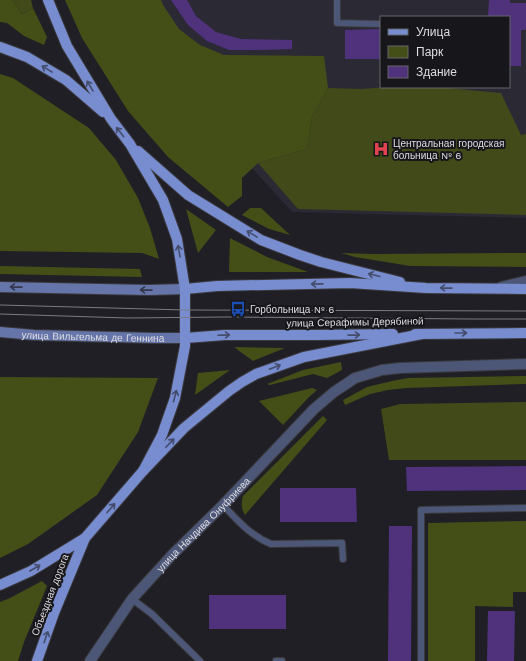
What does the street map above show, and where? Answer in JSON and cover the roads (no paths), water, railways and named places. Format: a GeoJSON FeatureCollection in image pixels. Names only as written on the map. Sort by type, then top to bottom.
{"type":"FeatureCollection","features":[{"type":"Feature","properties":{"kind":"main road"},"geometry":{"type":"LineString","coordinates":[[48,0],[67,46],[110,119],[130,144],[163,200],[177,239],[185,289],[185,338],[181,367],[175,398],[162,435],[144,471]]}},
{"type":"Feature","properties":{"kind":"main road"},"geometry":{"type":"LineString","coordinates":[[0,47],[27,57],[66,80],[110,119]]}},
{"type":"Feature","properties":{"kind":"main road"},"geometry":{"type":"LineString","coordinates":[[130,144],[188,195],[261,240],[321,262],[426,288]]}},
{"type":"Feature","properties":{"kind":"main road"},"geometry":{"type":"LineString","coordinates":[[0,287],[156,290],[217,286],[350,283],[426,288],[526,288]]}},
{"type":"Feature","properties":{"kind":"main road","name":"улица Вильгельма де Геннина"},"geometry":{"type":"LineString","coordinates":[[0,332],[34,335],[185,338]]}},
{"type":"Feature","properties":{"kind":"main road","name":"улица Серафимы Дерябиной"},"geometry":{"type":"LineString","coordinates":[[185,338],[225,335],[526,333]]}},
{"type":"Feature","properties":{"kind":"main road"},"geometry":{"type":"LineString","coordinates":[[0,584],[31,571],[85,538],[184,428],[242,382],[256,374],[304,356],[422,334]]}},
{"type":"Feature","properties":{"kind":"main road","name":"Объездная дорога"},"geometry":{"type":"LineString","coordinates":[[37,661],[54,613],[85,538]]}},
{"type":"Feature","properties":{"kind":"street"},"geometry":{"type":"LineString","coordinates":[[494,289],[526,281]]}},
{"type":"Feature","properties":{"kind":"street","name":"улица Начдива Онуфриева"},"geometry":{"type":"LineString","coordinates":[[90,661],[132,599],[172,555],[223,505],[314,409],[355,378],[382,370],[400,368],[526,364]]}},
{"type":"Feature","properties":{"kind":"lane"},"geometry":{"type":"LineString","coordinates":[[337,0],[337,23],[380,24]]}},
{"type":"Feature","properties":{"kind":"lane"},"geometry":{"type":"LineString","coordinates":[[223,505],[240,523],[262,541],[271,544],[342,543],[343,559]]}},
{"type":"Feature","properties":{"kind":"lane"},"geometry":{"type":"LineString","coordinates":[[421,661],[421,510],[526,508]]}},
{"type":"Feature","properties":{"kind":"lane"},"geometry":{"type":"LineString","coordinates":[[132,599],[152,614],[200,661]]}},
{"type":"Feature","properties":{"kind":"lane"},"geometry":{"type":"LineString","coordinates":[[276,661],[282,661]]}},
{"type":"Feature","properties":{"kind":"tram line"},"geometry":{"type":"LineString","coordinates":[[0,305],[185,310],[526,311]]}},
{"type":"Feature","properties":{"kind":"tram line"},"geometry":{"type":"LineString","coordinates":[[0,314],[127,318],[226,317],[526,319]]}},
{"type":"Feature","properties":{"kind":"place","name":"Центральная городская больница № 6"},"geometry":{"type":"Point","coordinates":[381,149]}},
{"type":"Feature","properties":{"kind":"place","name":"Горбольница № 6"},"geometry":{"type":"Point","coordinates":[238,309]}}]}
